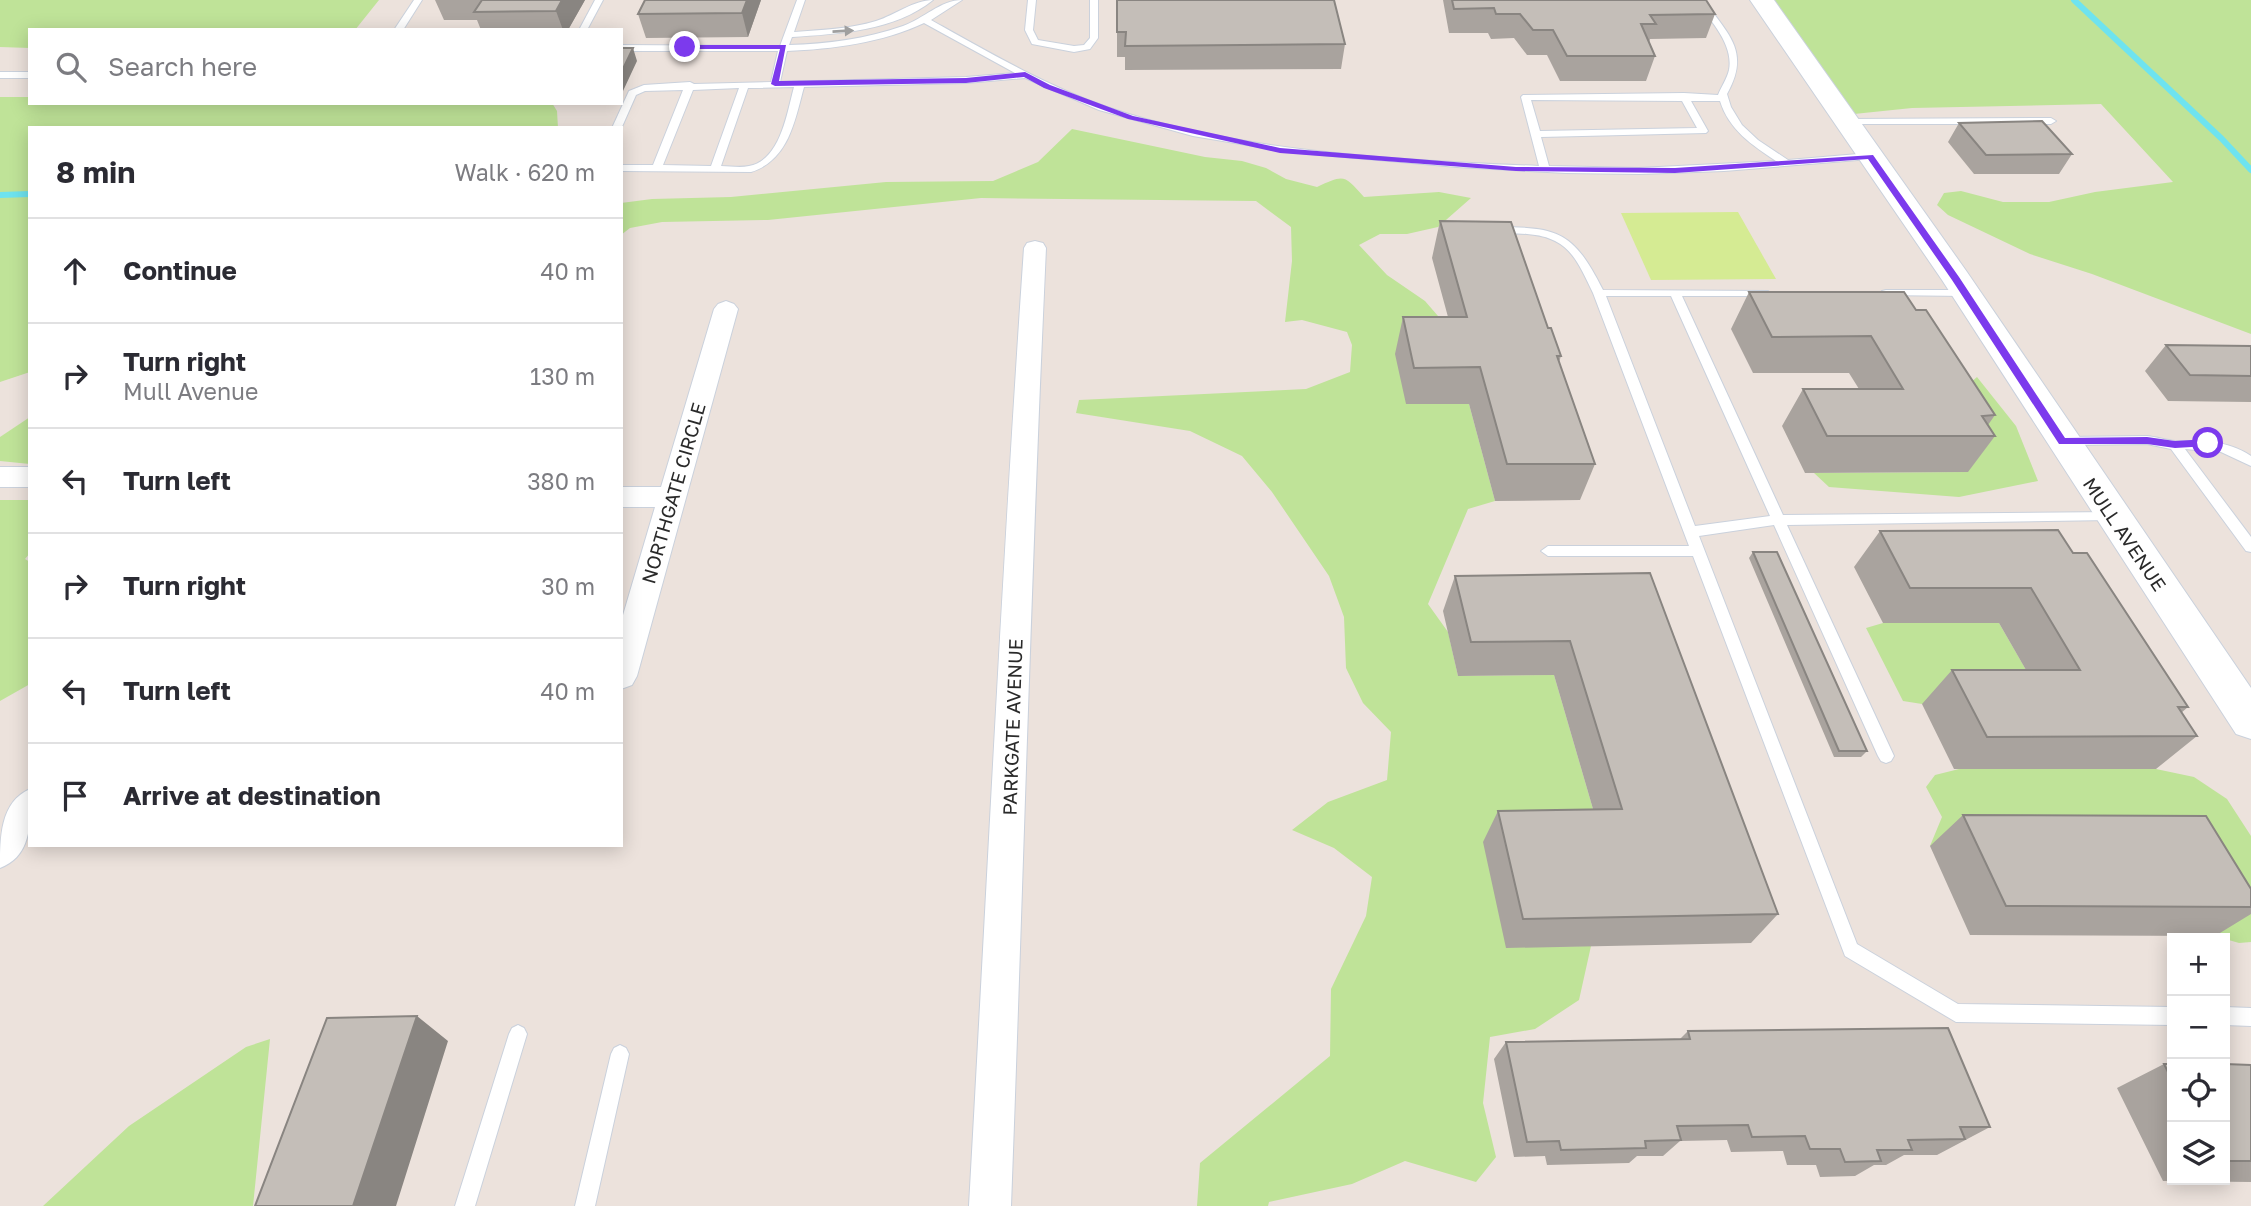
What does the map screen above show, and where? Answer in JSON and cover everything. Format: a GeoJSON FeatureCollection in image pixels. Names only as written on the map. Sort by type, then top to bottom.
{"type":"FeatureCollection","features":[{"type":"Feature","properties":{"kind":"street","name":"MULL AVENUE"},"geometry":{"type":"LineString","coordinates":[[1762,0],[1965,293],[2251,722]]}},
{"type":"Feature","properties":{"kind":"street","name":"PARKGATE AVENUE"},"geometry":{"type":"LineString","coordinates":[[990,1206],[1014,698],[1018,544],[1035,248]]}},
{"type":"Feature","properties":{"kind":"street","name":"NORTHGATE CIRCLE"},"geometry":{"type":"LineString","coordinates":[[623,669],[726,309]]}},
{"type":"Feature","properties":{"kind":"street"},"geometry":{"type":"LineString","coordinates":[[0,477],[28,477]]}},
{"type":"Feature","properties":{"kind":"street"},"geometry":{"type":"LineString","coordinates":[[623,497],[672,497]]}},
{"type":"Feature","properties":{"kind":"street"},"geometry":{"type":"LineString","coordinates":[[0,852],[28,807]]}},
{"type":"Feature","properties":{"kind":"lane"},"geometry":{"type":"LineString","coordinates":[[399,28],[418,0]]}},
{"type":"Feature","properties":{"kind":"lane"},"geometry":{"type":"LineString","coordinates":[[584,28],[599,0]]}},
{"type":"Feature","properties":{"kind":"lane"},"geometry":{"type":"LineString","coordinates":[[775,84],[788,34],[801,0]]}},
{"type":"Feature","properties":{"kind":"lane"},"geometry":{"type":"LineString","coordinates":[[788,34],[856,31],[929,0]]}},
{"type":"Feature","properties":{"kind":"lane"},"geometry":{"type":"LineString","coordinates":[[623,48],[813,46],[876,37],[925,20],[958,0]]}},
{"type":"Feature","properties":{"kind":"lane"},"geometry":{"type":"LineString","coordinates":[[1032,0],[1029,30],[1035,42],[1074,49],[1087,47],[1094,38],[1094,0]]}},
{"type":"Feature","properties":{"kind":"lane"},"geometry":{"type":"LineString","coordinates":[[1700,0],[1730,46],[1735,62],[1732,76],[1722,94],[1727,112],[1742,134],[1785,162]]}},
{"type":"Feature","properties":{"kind":"lane"},"geometry":{"type":"LineString","coordinates":[[925,20],[1047,87],[1130,117],[1280,150],[1545,169],[1675,170],[1870,156]]}},
{"type":"Feature","properties":{"kind":"lane"},"geometry":{"type":"LineString","coordinates":[[0,75],[28,75]]}},
{"type":"Feature","properties":{"kind":"lane"},"geometry":{"type":"LineString","coordinates":[[618,126],[632,93],[652,87],[966,80],[1025,75]]}},
{"type":"Feature","properties":{"kind":"lane"},"geometry":{"type":"LineString","coordinates":[[623,168],[751,169],[764,166],[775,155],[800,83]]}},
{"type":"Feature","properties":{"kind":"lane"},"geometry":{"type":"LineString","coordinates":[[715,168],[745,84]]}},
{"type":"Feature","properties":{"kind":"lane"},"geometry":{"type":"LineString","coordinates":[[657,168],[690,85]]}},
{"type":"Feature","properties":{"kind":"lane"},"geometry":{"type":"LineString","coordinates":[[1536,134],[1703,131],[1684,96]]}},
{"type":"Feature","properties":{"kind":"lane"},"geometry":{"type":"LineString","coordinates":[[1545,169],[1526,97],[1723,98]]}},
{"type":"Feature","properties":{"kind":"lane"},"geometry":{"type":"LineString","coordinates":[[1847,122],[2051,121]]}},
{"type":"Feature","properties":{"kind":"lane"},"geometry":{"type":"LineString","coordinates":[[1490,230],[1530,230],[1552,234],[1575,250],[1599,293],[1851,950],[1956,1013],[2167,1016]]}},
{"type":"Feature","properties":{"kind":"lane"},"geometry":{"type":"LineString","coordinates":[[1599,293],[1771,293]]}},
{"type":"Feature","properties":{"kind":"lane"},"geometry":{"type":"LineString","coordinates":[[1675,293],[1886,756]]}},
{"type":"Feature","properties":{"kind":"lane"},"geometry":{"type":"LineString","coordinates":[[1868,293],[1965,293]]}},
{"type":"Feature","properties":{"kind":"lane"},"geometry":{"type":"LineString","coordinates":[[2062,441],[2147,440],[2175,445],[2208,443],[2251,461]]}},
{"type":"Feature","properties":{"kind":"lane"},"geometry":{"type":"LineString","coordinates":[[2175,445],[2251,547]]}},
{"type":"Feature","properties":{"kind":"lane"},"geometry":{"type":"LineString","coordinates":[[1691,532],[1778,520],[2112,514]]}},
{"type":"Feature","properties":{"kind":"lane"},"geometry":{"type":"LineString","coordinates":[[1548,551],[1698,551]]}},
{"type":"Feature","properties":{"kind":"lane"},"geometry":{"type":"LineString","coordinates":[[2230,1016],[2251,1017]]}},
{"type":"Feature","properties":{"kind":"lane"},"geometry":{"type":"LineString","coordinates":[[465,1206],[518,1034]]}},
{"type":"Feature","properties":{"kind":"lane"},"geometry":{"type":"LineString","coordinates":[[585,1206],[620,1054]]}},
{"type":"Feature","properties":{"kind":"green space"},"geometry":{"type":"Polygon","coordinates":[[[0,0],[379,0],[357,28],[28,28],[28,48],[0,47],[0,0]]]}},
{"type":"Feature","properties":{"kind":"green space"},"geometry":{"type":"Polygon","coordinates":[[[1771,0],[2251,0],[2251,334],[2092,274],[2030,254],[1948,215],[1937,205],[1944,193],[1961,191],[2003,202],[2049,202],[2095,192],[2173,182],[2101,104],[1912,108],[1854,114],[1771,0]]]}},
{"type":"Feature","properties":{"kind":"green space"},"geometry":{"type":"Polygon","coordinates":[[[0,97],[28,97],[28,105],[553,105],[557,111],[558,126],[28,126],[28,373],[0,382],[0,97]]]}},
{"type":"Feature","properties":{"kind":"green space"},"geometry":{"type":"Polygon","coordinates":[[[1072,129],[1205,157],[1242,161],[1266,168],[1286,179],[1317,187],[1333,180],[1344,179],[1364,197],[1439,192],[1471,198],[1438,227],[1407,234],[1380,234],[1359,245],[1387,275],[1425,301],[1438,316],[1457,354],[1406,404],[1469,404],[1495,501],[1468,509],[1428,604],[1448,632],[1458,676],[1554,675],[1602,840],[1506,947],[1591,946],[1579,1000],[1535,1029],[1490,1037],[1483,1103],[1496,1157],[1476,1182],[1405,1161],[1352,1184],[1269,1202],[1268,1206],[1197,1206],[1200,1163],[1330,1056],[1331,989],[1366,916],[1372,877],[1334,848],[1292,830],[1328,802],[1387,780],[1391,732],[1363,703],[1346,668],[1344,617],[1329,576],[1272,492],[1242,456],[1190,431],[1076,413],[1079,400],[1306,389],[1350,372],[1352,345],[1347,332],[1302,320],[1285,322],[1292,261],[1291,227],[1256,201],[981,198],[768,220],[662,222],[630,228],[623,233],[623,203],[652,199],[731,197],[886,182],[993,181],[1038,162],[1072,129]]]}},
{"type":"Feature","properties":{"kind":"green space"},"geometry":{"type":"Polygon","coordinates":[[[1738,212],[1776,279],[1651,280],[1621,213],[1738,212]]]}},
{"type":"Feature","properties":{"kind":"green space"},"geometry":{"type":"Polygon","coordinates":[[[1977,377],[2016,426],[2038,481],[1959,497],[1829,487],[1814,473],[1967,472],[1962,390],[1977,377]]]}},
{"type":"Feature","properties":{"kind":"green space"},"geometry":{"type":"Polygon","coordinates":[[[28,418],[28,464],[0,461],[0,437],[28,418]]]}},
{"type":"Feature","properties":{"kind":"green space"},"geometry":{"type":"Polygon","coordinates":[[[0,500],[28,500],[28,555],[25,559],[28,561],[28,685],[0,701],[0,500]]]}},
{"type":"Feature","properties":{"kind":"green space"},"geometry":{"type":"Polygon","coordinates":[[[1883,623],[1999,623],[2045,703],[1922,704],[1903,701],[1866,628],[1883,623]]]}},
{"type":"Feature","properties":{"kind":"green space"},"geometry":{"type":"Polygon","coordinates":[[[1959,769],[2156,769],[2194,777],[2227,799],[2251,836],[2251,942],[2230,940],[2230,933],[2213,933],[2163,847],[1930,846],[1942,817],[1926,787],[1935,775],[1959,769]]]}},
{"type":"Feature","properties":{"kind":"green space"},"geometry":{"type":"Polygon","coordinates":[[[270,1039],[253,1206],[43,1206],[129,1126],[246,1047],[270,1039]]]}},
{"type":"Feature","properties":{"kind":"building"},"geometry":{"type":"Polygon","coordinates":[[[482,0],[562,0],[556,11],[474,12],[482,0]]]}},
{"type":"Feature","properties":{"kind":"building"},"geometry":{"type":"Polygon","coordinates":[[[645,0],[747,0],[742,13],[638,14],[645,0]]]}},
{"type":"Feature","properties":{"kind":"building"},"geometry":{"type":"Polygon","coordinates":[[[1117,0],[1334,0],[1345,44],[1125,46],[1126,32],[1117,32],[1117,0]]]}},
{"type":"Feature","properties":{"kind":"building"},"geometry":{"type":"Polygon","coordinates":[[[1452,0],[1706,0],[1715,14],[1650,15],[1656,24],[1641,24],[1655,56],[1567,56],[1553,30],[1533,30],[1520,14],[1496,14],[1494,8],[1454,9],[1452,0]]]}},
{"type":"Feature","properties":{"kind":"building"},"geometry":{"type":"Polygon","coordinates":[[[623,48],[633,48],[623,69],[623,48]]]}},
{"type":"Feature","properties":{"kind":"building"},"geometry":{"type":"Polygon","coordinates":[[[2042,121],[2072,154],[1986,155],[1959,123],[2042,121]]]}},
{"type":"Feature","properties":{"kind":"building"},"geometry":{"type":"Polygon","coordinates":[[[1440,221],[1511,222],[1548,328],[1551,328],[1561,356],[1557,356],[1595,464],[1507,464],[1480,367],[1414,368],[1403,317],[1467,317],[1440,221]]]}},
{"type":"Feature","properties":{"kind":"building"},"geometry":{"type":"Polygon","coordinates":[[[1749,292],[1904,292],[1916,310],[1926,310],[1995,415],[1982,416],[1995,436],[1827,436],[1803,389],[1903,389],[1871,336],[1772,337],[1749,292]]]}},
{"type":"Feature","properties":{"kind":"building"},"geometry":{"type":"Polygon","coordinates":[[[2166,345],[2251,346],[2251,376],[2190,375],[2166,345]]]}},
{"type":"Feature","properties":{"kind":"building"},"geometry":{"type":"Polygon","coordinates":[[[2058,530],[2073,553],[2087,553],[2188,707],[2178,707],[2197,736],[1987,737],[1952,670],[2080,670],[2031,588],[1910,588],[1880,531],[2058,530]]]}},
{"type":"Feature","properties":{"kind":"building"},"geometry":{"type":"Polygon","coordinates":[[[1753,552],[1777,552],[1867,751],[1839,751],[1753,552]]]}},
{"type":"Feature","properties":{"kind":"building"},"geometry":{"type":"Polygon","coordinates":[[[1650,573],[1778,914],[1523,919],[1498,811],[1622,809],[1570,641],[1471,642],[1455,576],[1650,573]]]}},
{"type":"Feature","properties":{"kind":"building"},"geometry":{"type":"Polygon","coordinates":[[[1963,815],[2206,816],[2251,889],[2251,907],[2006,906],[1963,815]]]}},
{"type":"Feature","properties":{"kind":"building"},"geometry":{"type":"Polygon","coordinates":[[[417,1016],[353,1206],[255,1206],[327,1018],[417,1016]]]}},
{"type":"Feature","properties":{"kind":"building"},"geometry":{"type":"Polygon","coordinates":[[[1948,1028],[1990,1127],[1960,1127],[1965,1139],[1908,1140],[1912,1150],[1877,1150],[1881,1161],[1845,1162],[1840,1149],[1810,1149],[1805,1136],[1752,1137],[1748,1125],[1677,1126],[1681,1140],[1645,1141],[1646,1148],[1561,1150],[1559,1141],[1527,1142],[1506,1042],[1690,1039],[1688,1031],[1948,1028]]]}},
{"type":"Feature","properties":{"kind":"building"},"geometry":{"type":"Polygon","coordinates":[[[2230,1064],[2251,1065],[2251,1161],[2230,1161],[2230,1064]]]}},
{"type":"Feature","properties":{"kind":"waterway"},"geometry":{"type":"LineString","coordinates":[[2074,0],[2222,139],[2251,170]]}},
{"type":"Feature","properties":{"kind":"waterway"},"geometry":{"type":"LineString","coordinates":[[0,195],[28,194]]}},
{"type":"Feature","properties":{"kind":"route"},"geometry":{"type":"LineString","coordinates":[[685,47],[784,47],[775,84],[966,80],[1025,75],[1047,87],[1130,117],[1195,134],[1280,150],[1516,169],[1675,170],[1870,156],[1956,279],[2062,441],[2147,440],[2175,445],[2208,443]]}}]}
